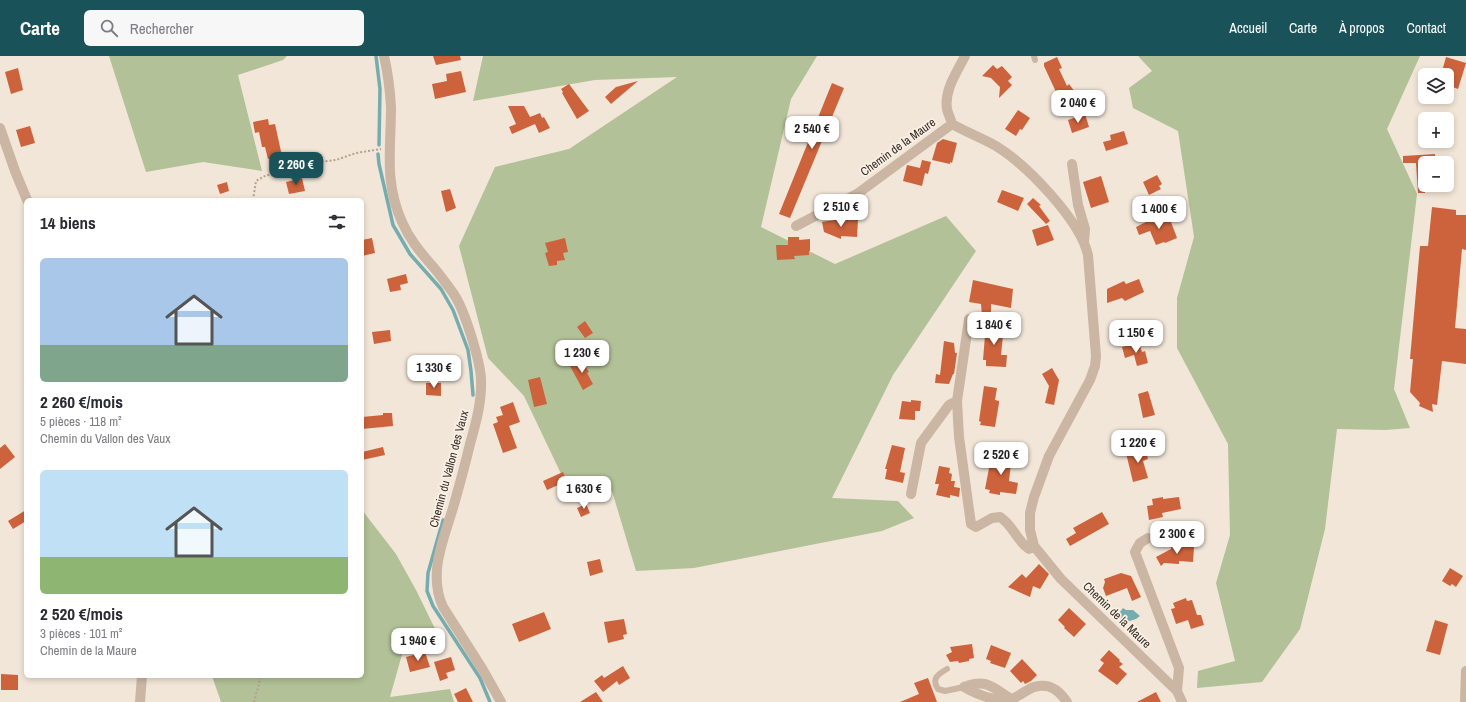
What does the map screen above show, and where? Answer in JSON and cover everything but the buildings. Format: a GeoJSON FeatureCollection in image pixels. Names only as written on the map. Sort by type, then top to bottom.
{"type":"FeatureCollection","features":[{"type":"Feature","properties":{"kind":"street","name":"Chemin du Vallon des Vaux"},"geometry":{"type":"LineString","coordinates":[[384,56],[390,86],[391,107],[389,150],[391,188],[396,207],[414,244],[455,296],[463,314],[478,358],[481,377],[479,408],[436,568],[438,597],[501,702]]}},
{"type":"Feature","properties":{"kind":"street","name":"Chemin de la Maure"},"geometry":{"type":"LineString","coordinates":[[965,56],[951,83],[947,97],[947,109],[952,124],[995,145],[1011,156],[1041,183],[1075,225],[1084,242],[1088,255],[1096,356],[1095,366],[1090,380],[1049,456],[1034,497],[1030,513],[1030,530],[1034,546],[1060,579],[1177,691],[1182,702]]}},
{"type":"Feature","properties":{"kind":"street","name":"Chemin de la Maure"},"geometry":{"type":"LineString","coordinates":[[796,226],[857,194],[952,124]]}},
{"type":"Feature","properties":{"kind":"street"},"geometry":{"type":"LineString","coordinates":[[0,128],[15,171],[27,198]]}},
{"type":"Feature","properties":{"kind":"street"},"geometry":{"type":"LineString","coordinates":[[1072,164],[1078,205],[1085,229],[1084,242]]}},
{"type":"Feature","properties":{"kind":"street","name":"Chemin de la Maure"},"geometry":{"type":"LineString","coordinates":[[969,319],[957,401],[959,437],[970,524],[976,527],[992,518],[1000,517],[1007,521],[1023,544],[1029,549],[1034,546]]}},
{"type":"Feature","properties":{"kind":"street"},"geometry":{"type":"LineString","coordinates":[[911,494],[921,442],[949,405],[957,401]]}},
{"type":"Feature","properties":{"kind":"street"},"geometry":{"type":"LineString","coordinates":[[1148,538],[1140,543],[1135,552],[1179,668],[1177,691]]}},
{"type":"Feature","properties":{"kind":"street"},"geometry":{"type":"LineString","coordinates":[[1465,702],[1466,671]]}},
{"type":"Feature","properties":{"kind":"street"},"geometry":{"type":"LineString","coordinates":[[140,702],[142,678]]}},
{"type":"Feature","properties":{"kind":"street"},"geometry":{"type":"LineString","coordinates":[[964,687],[986,697],[1011,699],[1020,696],[1029,689],[1038,686],[1046,686],[1055,689],[1067,702]]}},
{"type":"Feature","properties":{"kind":"lane"},"geometry":{"type":"LineString","coordinates":[[947,669],[938,674],[935,678],[935,684],[938,689],[946,691],[964,687]]}},
{"type":"Feature","properties":{"kind":"path"},"geometry":{"type":"LineString","coordinates":[[253,198],[256,181],[265,176],[304,164],[336,160],[369,151],[382,149],[389,150]]}},
{"type":"Feature","properties":{"kind":"path"},"geometry":{"type":"LineString","coordinates":[[254,702],[260,678]]}},
{"type":"Feature","properties":{"kind":"green space"},"geometry":{"type":"Polygon","coordinates":[[[109,56],[287,56],[283,60],[238,75],[262,171],[203,162],[146,172],[109,56]]]}},
{"type":"Feature","properties":{"kind":"green space"},"geometry":{"type":"Polygon","coordinates":[[[483,56],[817,56],[791,99],[761,227],[835,264],[946,216],[976,251],[893,375],[832,498],[898,501],[914,518],[882,531],[694,568],[636,571],[612,491],[574,501],[524,396],[488,358],[459,246],[495,167],[569,149],[677,77],[595,80],[473,101],[483,56]]]}},
{"type":"Feature","properties":{"kind":"green space"},"geometry":{"type":"Polygon","coordinates":[[[1138,56],[1420,56],[1387,129],[1417,194],[1394,389],[1410,428],[1386,430],[1337,429],[1325,529],[1300,629],[1262,682],[1197,688],[1198,671],[1235,661],[1216,583],[1230,535],[1228,444],[1177,348],[1177,298],[1194,237],[1178,131],[1133,108],[1129,88],[1152,71],[1138,56]]]}},
{"type":"Feature","properties":{"kind":"green space"},"geometry":{"type":"Polygon","coordinates":[[[364,513],[396,554],[416,590],[442,643],[403,651],[390,697],[450,689],[454,702],[221,702],[213,678],[364,678],[364,513]]]}},
{"type":"Feature","properties":{"kind":"water"},"geometry":{"type":"Polygon","coordinates":[[[1123,608],[1126,610],[1133,610],[1140,616],[1126,622],[1117,616],[1123,608]]]}},
{"type":"Feature","properties":{"kind":"waterway"},"geometry":{"type":"LineString","coordinates":[[376,56],[380,89],[379,145]]}},
{"type":"Feature","properties":{"kind":"waterway"},"geometry":{"type":"LineString","coordinates":[[378,154],[393,225],[410,254],[441,289],[453,310],[468,350],[473,395]]}},
{"type":"Feature","properties":{"kind":"waterway"},"geometry":{"type":"LineString","coordinates":[[443,520],[428,573],[427,591],[433,606],[480,678],[490,702]]}}]}
